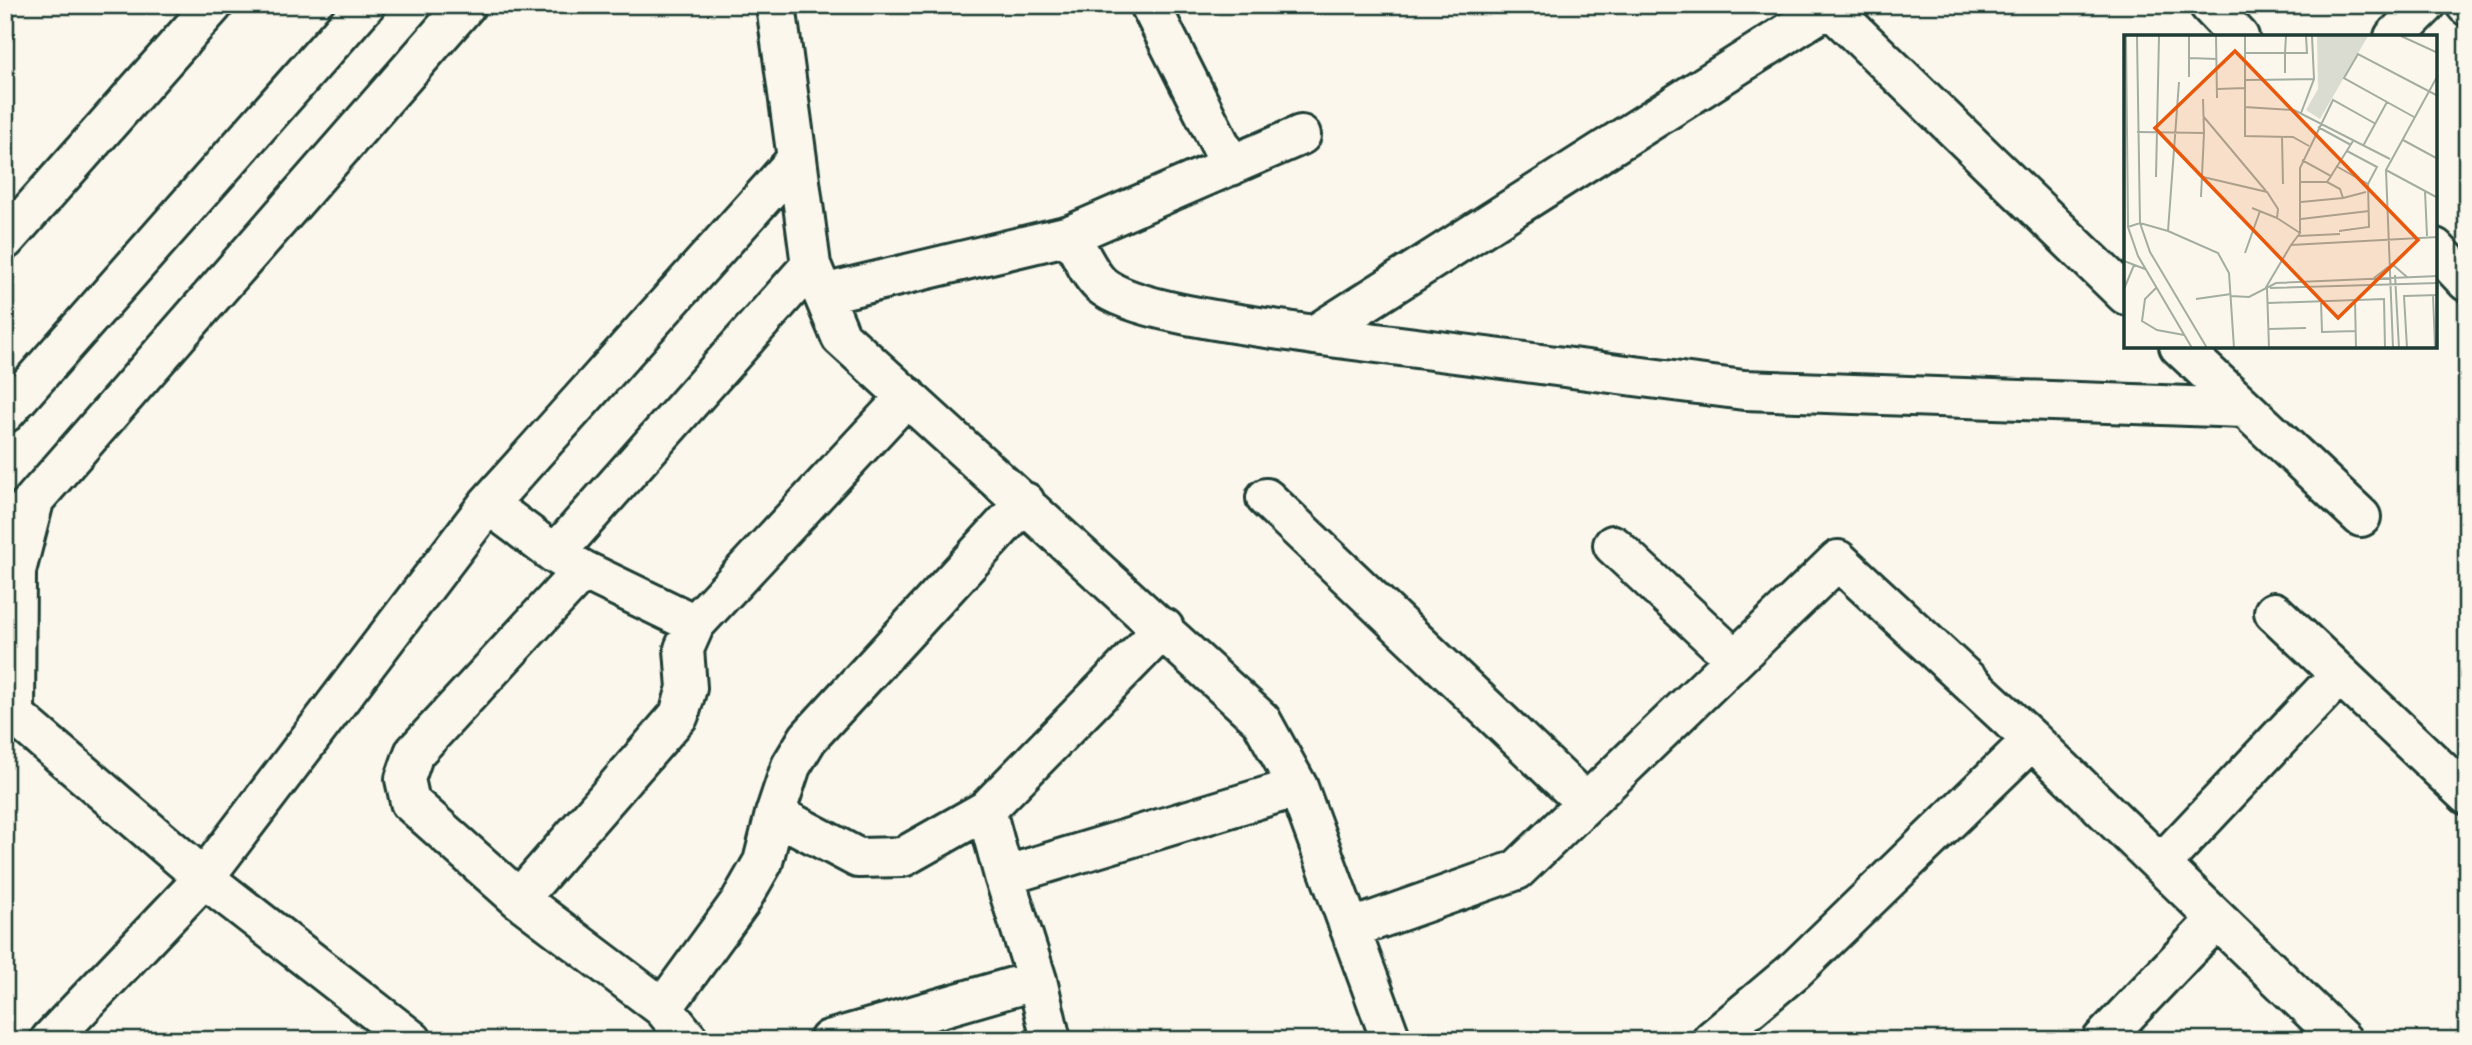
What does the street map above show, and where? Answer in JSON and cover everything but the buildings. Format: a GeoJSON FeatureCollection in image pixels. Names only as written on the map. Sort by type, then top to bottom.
{"type":"FeatureCollection","features":[{"type":"Feature","properties":{"kind":"street"},"geometry":{"type":"LineString","coordinates":[[8,230],[213,5]]}},
{"type":"Feature","properties":{"kind":"street"},"geometry":{"type":"LineString","coordinates":[[5,413],[365,5]]}},
{"type":"Feature","properties":{"kind":"street"},"geometry":{"type":"LineString","coordinates":[[5,533],[466,5]]}},
{"type":"Feature","properties":{"kind":"street"},"geometry":{"type":"LineString","coordinates":[[776,5],[817,280],[841,337],[1164,628],[1261,720],[1298,787],[1391,1040]]}},
{"type":"Feature","properties":{"kind":"street"},"geometry":{"type":"LineString","coordinates":[[1150,5],[1231,166]]}},
{"type":"Feature","properties":{"kind":"street"},"geometry":{"type":"LineString","coordinates":[[2209,5],[2237,35]]}},
{"type":"Feature","properties":{"kind":"street"},"geometry":{"type":"LineString","coordinates":[[2396,35],[2426,5]]}},
{"type":"Feature","properties":{"kind":"street"},"geometry":{"type":"LineString","coordinates":[[1314,335],[1828,6],[2124,294]]}},
{"type":"Feature","properties":{"kind":"street"},"geometry":{"type":"LineString","coordinates":[[689,1040],[663,1008],[519,900],[410,802],[405,779],[414,753],[569,562],[817,280],[1070,235],[1301,135]]}},
{"type":"Feature","properties":{"kind":"street"},"geometry":{"type":"LineString","coordinates":[[50,1040],[204,878],[488,504],[797,159]]}},
{"type":"Feature","properties":{"kind":"street"},"geometry":{"type":"LineString","coordinates":[[1070,235],[1100,284],[1125,299],[1159,308],[1314,335],[1744,390],[2245,408]]}},
{"type":"Feature","properties":{"kind":"street"},"geometry":{"type":"LineString","coordinates":[[2437,250],[2467,282]]}},
{"type":"Feature","properties":{"kind":"street"},"geometry":{"type":"LineString","coordinates":[[2181,348],[2361,517]]}},
{"type":"Feature","properties":{"kind":"street"},"geometry":{"type":"LineString","coordinates":[[519,900],[679,715],[687,688],[684,649],[695,624],[907,396]]}},
{"type":"Feature","properties":{"kind":"street"},"geometry":{"type":"LineString","coordinates":[[1265,498],[1586,803]]}},
{"type":"Feature","properties":{"kind":"street"},"geometry":{"type":"LineString","coordinates":[[35,499],[16,570],[9,712],[204,878],[412,1040]]}},
{"type":"Feature","properties":{"kind":"street"},"geometry":{"type":"LineString","coordinates":[[663,1008],[740,902],[763,862],[791,766],[808,738],[1025,502]]}},
{"type":"Feature","properties":{"kind":"street"},"geometry":{"type":"LineString","coordinates":[[488,504],[569,562],[695,624]]}},
{"type":"Feature","properties":{"kind":"street"},"geometry":{"type":"LineString","coordinates":[[1613,545],[1735,659]]}},
{"type":"Feature","properties":{"kind":"street"},"geometry":{"type":"LineString","coordinates":[[1350,929],[1517,870],[1838,560],[2032,740],[2342,1040]]}},
{"type":"Feature","properties":{"kind":"street"},"geometry":{"type":"LineString","coordinates":[[2274,612],[2467,795]]}},
{"type":"Feature","properties":{"kind":"street"},"geometry":{"type":"LineString","coordinates":[[775,814],[858,858],[903,857],[986,810],[1164,628]]}},
{"type":"Feature","properties":{"kind":"street"},"geometry":{"type":"LineString","coordinates":[[2161,864],[2339,675]]}},
{"type":"Feature","properties":{"kind":"street"},"geometry":{"type":"LineString","coordinates":[[1712,1040],[1794,971],[2032,740]]}},
{"type":"Feature","properties":{"kind":"street"},"geometry":{"type":"LineString","coordinates":[[1004,876],[1298,787]]}},
{"type":"Feature","properties":{"kind":"street"},"geometry":{"type":"LineString","coordinates":[[986,810],[1037,980],[1051,1040]]}},
{"type":"Feature","properties":{"kind":"street"},"geometry":{"type":"LineString","coordinates":[[2102,1040],[2217,919]]}},
{"type":"Feature","properties":{"kind":"street"},"geometry":{"type":"LineString","coordinates":[[829,1040],[1037,980]]}}]}
